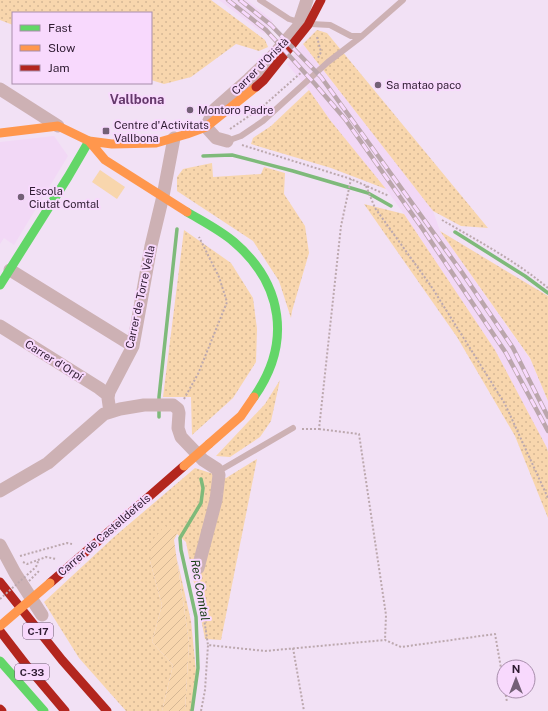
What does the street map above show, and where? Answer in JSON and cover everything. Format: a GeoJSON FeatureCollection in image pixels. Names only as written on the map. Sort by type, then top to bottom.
{"type":"FeatureCollection","features":[{"type":"Feature","properties":{"kind":"main road"},"geometry":{"type":"LineString","coordinates":[[304,23],[321,0]]}},
{"type":"Feature","properties":{"kind":"main road"},"geometry":{"type":"LineString","coordinates":[[0,133],[58,126],[89,141],[112,144],[137,144],[156,143],[206,127]]}},
{"type":"Feature","properties":{"kind":"main road"},"geometry":{"type":"LineString","coordinates":[[0,285],[89,141]]}},
{"type":"Feature","properties":{"kind":"main road","name":"Carrer de Castelldefels"},"geometry":{"type":"LineString","coordinates":[[0,626],[241,416],[258,392],[268,374],[277,345],[278,323],[274,300],[265,277],[250,258],[233,240],[105,160],[89,141]]}},
{"type":"Feature","properties":{"kind":"main road","name":"C-17"},"geometry":{"type":"LineString","coordinates":[[0,582],[76,677],[107,711]]}},
{"type":"Feature","properties":{"kind":"main road"},"geometry":{"type":"LineString","coordinates":[[45,622],[76,677]]}},
{"type":"Feature","properties":{"kind":"main road","name":"C-33"},"geometry":{"type":"LineString","coordinates":[[0,630],[27,666],[65,711]]}},
{"type":"Feature","properties":{"kind":"main road"},"geometry":{"type":"LineString","coordinates":[[0,661],[44,711]]}},
{"type":"Feature","properties":{"kind":"street","name":"Carrer d'Oristà"},"geometry":{"type":"LineString","coordinates":[[206,127],[215,109],[271,58],[298,27],[304,23],[307,0]]}},
{"type":"Feature","properties":{"kind":"street"},"geometry":{"type":"LineString","coordinates":[[0,89],[58,126]]}},
{"type":"Feature","properties":{"kind":"street"},"geometry":{"type":"LineString","coordinates":[[206,127],[216,138],[227,141]]}},
{"type":"Feature","properties":{"kind":"street","name":"Carrer de Torre Vella"},"geometry":{"type":"LineString","coordinates":[[110,412],[108,395],[111,385],[133,346],[151,246],[163,196],[174,138]]}},
{"type":"Feature","properties":{"kind":"street"},"geometry":{"type":"LineString","coordinates":[[10,270],[133,346]]}},
{"type":"Feature","properties":{"kind":"street","name":"Carrer d'Orpí"},"geometry":{"type":"LineString","coordinates":[[0,326],[108,395]]}},
{"type":"Feature","properties":{"kind":"street"},"geometry":{"type":"LineString","coordinates":[[0,491],[48,463],[99,417],[110,412],[133,406],[158,404],[173,405],[178,409],[178,428],[181,437],[203,460],[213,465],[219,471],[216,500],[198,568]]}},
{"type":"Feature","properties":{"kind":"street"},"geometry":{"type":"LineString","coordinates":[[0,545],[45,622]]}},
{"type":"Feature","properties":{"kind":"lane"},"geometry":{"type":"LineString","coordinates":[[260,0],[289,19],[304,23],[320,23],[330,25],[351,36],[362,36]]}},
{"type":"Feature","properties":{"kind":"lane"},"geometry":{"type":"LineString","coordinates":[[227,141],[241,136],[263,121],[328,62],[362,36],[403,0]]}},
{"type":"Feature","properties":{"kind":"lane"},"geometry":{"type":"LineString","coordinates":[[219,471],[293,428]]}},
{"type":"Feature","properties":{"kind":"path"},"geometry":{"type":"LineString","coordinates":[[227,141],[350,179],[389,196]]}},
{"type":"Feature","properties":{"kind":"path"},"geometry":{"type":"LineString","coordinates":[[319,429],[341,226],[350,179]]}},
{"type":"Feature","properties":{"kind":"path"},"geometry":{"type":"LineString","coordinates":[[366,186],[375,208],[431,286],[505,404],[548,498]]}},
{"type":"Feature","properties":{"kind":"path"},"geometry":{"type":"LineString","coordinates":[[442,220],[502,256],[548,288]]}},
{"type":"Feature","properties":{"kind":"path"},"geometry":{"type":"LineString","coordinates":[[178,409],[198,374],[227,302],[219,277],[196,230]]}},
{"type":"Feature","properties":{"kind":"path"},"geometry":{"type":"LineString","coordinates":[[293,428],[319,429],[359,434],[386,615],[385,640]]}},
{"type":"Feature","properties":{"kind":"path","name":"Carrer de Castelldefels"},"geometry":{"type":"LineString","coordinates":[[24,555],[67,543],[73,544]]}},
{"type":"Feature","properties":{"kind":"path","name":"Carrer de Castelldefels"},"geometry":{"type":"LineString","coordinates":[[27,564],[46,557],[55,558],[60,562]]}},
{"type":"Feature","properties":{"kind":"path"},"geometry":{"type":"LineString","coordinates":[[0,598],[36,567],[39,559]]}},
{"type":"Feature","properties":{"kind":"path"},"geometry":{"type":"LineString","coordinates":[[198,568],[199,591],[208,645],[205,690],[201,711]]}},
{"type":"Feature","properties":{"kind":"path"},"geometry":{"type":"LineString","coordinates":[[208,645],[265,651],[385,640],[401,647],[495,634],[499,659]]}},
{"type":"Feature","properties":{"kind":"path"},"geometry":{"type":"LineString","coordinates":[[293,648],[304,711]]}},
{"type":"Feature","properties":{"kind":"shaded area"},"geometry":{"type":"Polygon","coordinates":[[[0,0],[211,0],[265,40],[268,47],[259,51],[236,44],[191,77],[164,84],[152,80],[152,12],[12,12],[12,25],[0,20],[0,0]]]}},
{"type":"Feature","properties":{"kind":"shaded area"},"geometry":{"type":"Polygon","coordinates":[[[219,0],[247,0],[273,21],[264,34],[219,0]]]}},
{"type":"Feature","properties":{"kind":"shaded area"},"geometry":{"type":"Polygon","coordinates":[[[317,30],[327,33],[488,228],[461,226],[433,211],[303,44],[317,30]]]}},
{"type":"Feature","properties":{"kind":"shaded area"},"geometry":{"type":"Polygon","coordinates":[[[303,44],[433,211],[440,231],[530,359],[548,401],[548,452],[495,350],[404,214],[386,189],[330,120],[309,90],[287,64],[303,44]]]}},
{"type":"Feature","properties":{"kind":"shaded area"},"geometry":{"type":"Polygon","coordinates":[[[309,90],[330,120],[386,189],[331,168],[251,144],[253,138],[271,126],[309,90]]]}},
{"type":"Feature","properties":{"kind":"shaded area","name":"Escola Ciutat Comtal"},"geometry":{"type":"Polygon","coordinates":[[[54,136],[68,156],[14,245],[4,238],[0,244],[0,142],[54,136]]]}},
{"type":"Feature","properties":{"kind":"shaded area"},"geometry":{"type":"Polygon","coordinates":[[[212,163],[213,177],[261,174],[264,167],[285,173],[284,194],[305,226],[309,253],[291,318],[279,281],[253,241],[177,191],[177,177],[183,169],[212,163]]]}},
{"type":"Feature","properties":{"kind":"shaded area"},"geometry":{"type":"Polygon","coordinates":[[[100,170],[125,187],[117,199],[92,182],[100,170]]]}},
{"type":"Feature","properties":{"kind":"shaded area"},"geometry":{"type":"Polygon","coordinates":[[[364,204],[404,214],[495,350],[547,448],[548,518],[515,436],[457,337],[364,204]]]}},
{"type":"Feature","properties":{"kind":"shaded area"},"geometry":{"type":"Polygon","coordinates":[[[184,230],[231,263],[253,298],[257,329],[256,362],[233,398],[192,435],[191,397],[163,397],[184,230]]]}},
{"type":"Feature","properties":{"kind":"shaded area"},"geometry":{"type":"Polygon","coordinates":[[[440,231],[548,296],[548,401],[530,358],[440,231]]]}},
{"type":"Feature","properties":{"kind":"shaded area"},"geometry":{"type":"Polygon","coordinates":[[[280,380],[271,421],[260,437],[230,457],[216,456],[265,404],[280,380]]]}},
{"type":"Feature","properties":{"kind":"shaded area"},"geometry":{"type":"Polygon","coordinates":[[[257,459],[221,640],[205,639],[186,542],[177,534],[150,561],[162,605],[152,642],[173,665],[162,711],[126,711],[79,658],[44,602],[114,537],[195,468],[226,478],[257,459]]]}},
{"type":"Feature","properties":{"kind":"shaded area"},"geometry":{"type":"Polygon","coordinates":[[[165,526],[177,534],[174,540],[189,642],[185,711],[162,711],[173,665],[152,642],[162,605],[150,561],[152,541],[165,526]]]}},
{"type":"Feature","properties":{"kind":"shaded area"},"geometry":{"type":"Polygon","coordinates":[[[177,559],[191,621],[196,671],[193,711],[185,711],[189,642],[177,559]]]}},
{"type":"Feature","properties":{"kind":"waterway"},"geometry":{"type":"LineString","coordinates":[[203,156],[232,155],[293,171],[368,193],[391,206]]}},
{"type":"Feature","properties":{"kind":"waterway","name":"Rec Comtal"},"geometry":{"type":"LineString","coordinates":[[159,417],[159,397],[177,229]]}},
{"type":"Feature","properties":{"kind":"waterway"},"geometry":{"type":"LineString","coordinates":[[455,232],[525,276],[548,293]]}},
{"type":"Feature","properties":{"kind":"waterway","name":"Rec Comtal"},"geometry":{"type":"LineString","coordinates":[[192,711],[198,668],[196,617],[181,550],[180,538],[201,503],[203,488],[201,479]]}},
{"type":"Feature","properties":{"kind":"railway"},"geometry":{"type":"LineString","coordinates":[[228,0],[266,30],[345,119],[422,228],[506,353],[548,431]]}},
{"type":"Feature","properties":{"kind":"railway"},"geometry":{"type":"LineString","coordinates":[[240,0],[271,25],[321,77],[461,271],[513,348],[548,417]]}},
{"type":"Feature","properties":{"kind":"traffic: fast"},"geometry":{"type":"LineString","coordinates":[[0,285],[89,141]]}},
{"type":"Feature","properties":{"kind":"traffic: fast"},"geometry":{"type":"LineString","coordinates":[[187,212],[234,242],[263,276],[272,295],[277,315],[277,335],[274,356],[266,377],[254,397]]}},
{"type":"Feature","properties":{"kind":"traffic: fast"},"geometry":{"type":"LineString","coordinates":[[0,661],[44,711]]}},
{"type":"Feature","properties":{"kind":"traffic: slow"},"geometry":{"type":"LineString","coordinates":[[89,141],[112,144],[156,143],[187,134],[206,127],[256,87]]}},
{"type":"Feature","properties":{"kind":"traffic: slow"},"geometry":{"type":"LineString","coordinates":[[0,133],[58,126],[89,141],[105,160],[187,212]]}},
{"type":"Feature","properties":{"kind":"traffic: slow"},"geometry":{"type":"LineString","coordinates":[[209,444],[241,416],[254,397]]}},
{"type":"Feature","properties":{"kind":"traffic: slow"},"geometry":{"type":"LineString","coordinates":[[184,466],[209,444]]}},
{"type":"Feature","properties":{"kind":"traffic: slow"},"geometry":{"type":"LineString","coordinates":[[0,626],[50,583]]}},
{"type":"Feature","properties":{"kind":"traffic: jam"},"geometry":{"type":"LineString","coordinates":[[256,87],[264,80],[308,25],[321,0]]}},
{"type":"Feature","properties":{"kind":"traffic: jam"},"geometry":{"type":"LineString","coordinates":[[50,583],[184,466]]}},
{"type":"Feature","properties":{"kind":"traffic: jam"},"geometry":{"type":"LineString","coordinates":[[0,582],[62,660],[107,711]]}},
{"type":"Feature","properties":{"kind":"traffic: jam"},"geometry":{"type":"LineString","coordinates":[[0,631],[65,711]]}},
{"type":"Feature","properties":{"kind":"place","name":"Sa matao paco"},"geometry":{"type":"Point","coordinates":[378,85]}},
{"type":"Feature","properties":{"kind":"place","name":"Montoro Padre"},"geometry":{"type":"Point","coordinates":[190,110]}},
{"type":"Feature","properties":{"kind":"place","name":"Centre d'Activitats Vallbona"},"geometry":{"type":"Point","coordinates":[106,131]}},
{"type":"Feature","properties":{"kind":"place","name":"Escola Ciutat Comtal"},"geometry":{"type":"Point","coordinates":[21,197]}},
{"type":"Feature","properties":{"kind":"district","name":"Vallbona"},"geometry":{"type":"Point","coordinates":[137,99]}}]}
